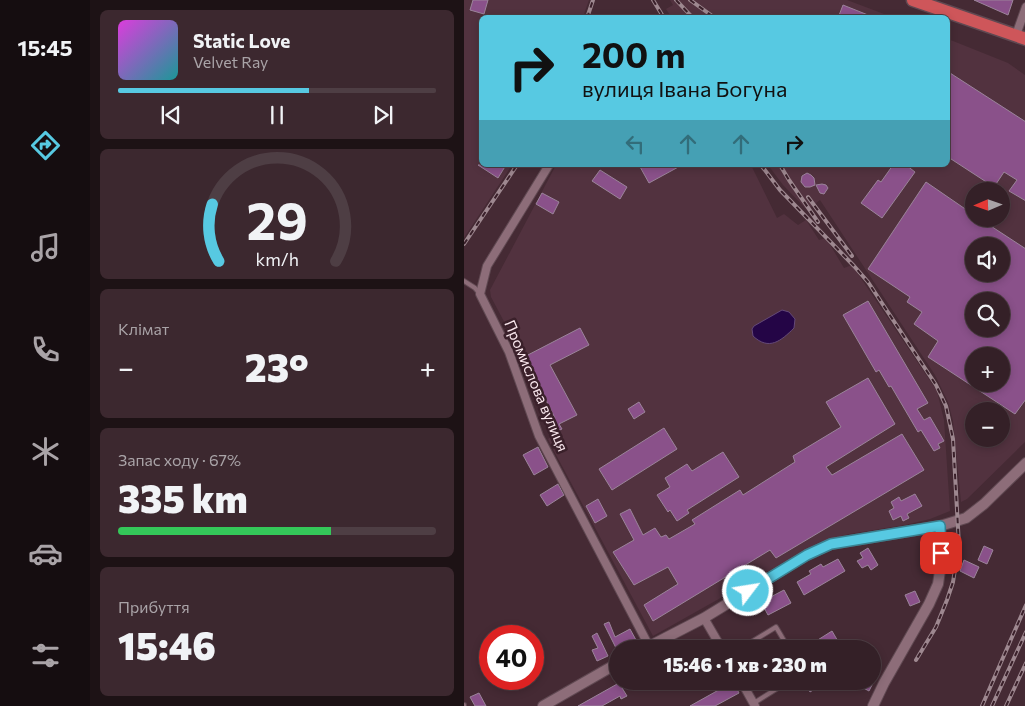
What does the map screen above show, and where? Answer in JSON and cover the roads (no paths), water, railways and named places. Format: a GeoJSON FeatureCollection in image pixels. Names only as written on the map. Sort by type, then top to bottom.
{"type":"FeatureCollection","features":[{"type":"Feature","properties":{"kind":"highway"},"geometry":{"type":"LineString","coordinates":[[913,0],[1020,37]]}},
{"type":"Feature","properties":{"kind":"street"},"geometry":{"type":"LineString","coordinates":[[1020,37],[1025,7]]}},
{"type":"Feature","properties":{"kind":"street"},"geometry":{"type":"LineString","coordinates":[[480,294],[487,266],[549,167]]}},
{"type":"Feature","properties":{"kind":"street","name":"Промислова вулиця"},"geometry":{"type":"LineString","coordinates":[[480,294],[509,352],[539,436],[643,640]]}},
{"type":"Feature","properties":{"kind":"street"},"geometry":{"type":"LineString","coordinates":[[661,640],[704,618],[807,555],[831,544],[940,526],[966,518],[1025,463]]}},
{"type":"Feature","properties":{"kind":"street"},"geometry":{"type":"LineString","coordinates":[[873,706],[938,584],[942,564],[940,526]]}},
{"type":"Feature","properties":{"kind":"street"},"geometry":{"type":"LineString","coordinates":[[704,618],[717,640]]}},
{"type":"Feature","properties":{"kind":"street"},"geometry":{"type":"LineString","coordinates":[[544,706],[609,668]]}},
{"type":"Feature","properties":{"kind":"street"},"geometry":{"type":"LineString","coordinates":[[746,690],[753,705]]}},
{"type":"Feature","properties":{"kind":"lane"},"geometry":{"type":"LineString","coordinates":[[464,281],[475,288],[480,294]]}},
{"type":"Feature","properties":{"kind":"lane"},"geometry":{"type":"LineString","coordinates":[[755,640],[776,628],[783,640]]}},
{"type":"Feature","properties":{"kind":"lane"},"geometry":{"type":"LineString","coordinates":[[753,705],[776,690]]}},
{"type":"Feature","properties":{"kind":"railway"},"geometry":{"type":"LineString","coordinates":[[588,15],[593,0]]}},
{"type":"Feature","properties":{"kind":"railway"},"geometry":{"type":"LineString","coordinates":[[653,0],[662,15]]}},
{"type":"Feature","properties":{"kind":"railway"},"geometry":{"type":"LineString","coordinates":[[676,0],[690,15]]}},
{"type":"Feature","properties":{"kind":"railway"},"geometry":{"type":"LineString","coordinates":[[690,0],[711,15]]}},
{"type":"Feature","properties":{"kind":"railway"},"geometry":{"type":"LineString","coordinates":[[464,244],[516,167]]}},
{"type":"Feature","properties":{"kind":"railway"},"geometry":{"type":"LineString","coordinates":[[763,167],[780,190],[868,282],[936,385],[946,406],[953,439],[959,545],[953,582],[947,600],[936,627],[916,660]]}},
{"type":"Feature","properties":{"kind":"railway"},"geometry":{"type":"LineString","coordinates":[[781,167],[818,222]]}},
{"type":"Feature","properties":{"kind":"railway"},"geometry":{"type":"LineString","coordinates":[[808,197],[852,256]]}},
{"type":"Feature","properties":{"kind":"railway"},"geometry":{"type":"LineString","coordinates":[[982,706],[1026,605]]}},
{"type":"Feature","properties":{"kind":"railway"},"geometry":{"type":"LineString","coordinates":[[992,706],[1026,632]]}},
{"type":"Feature","properties":{"kind":"railway"},"geometry":{"type":"LineString","coordinates":[[1006,706],[1026,663]]}}]}
